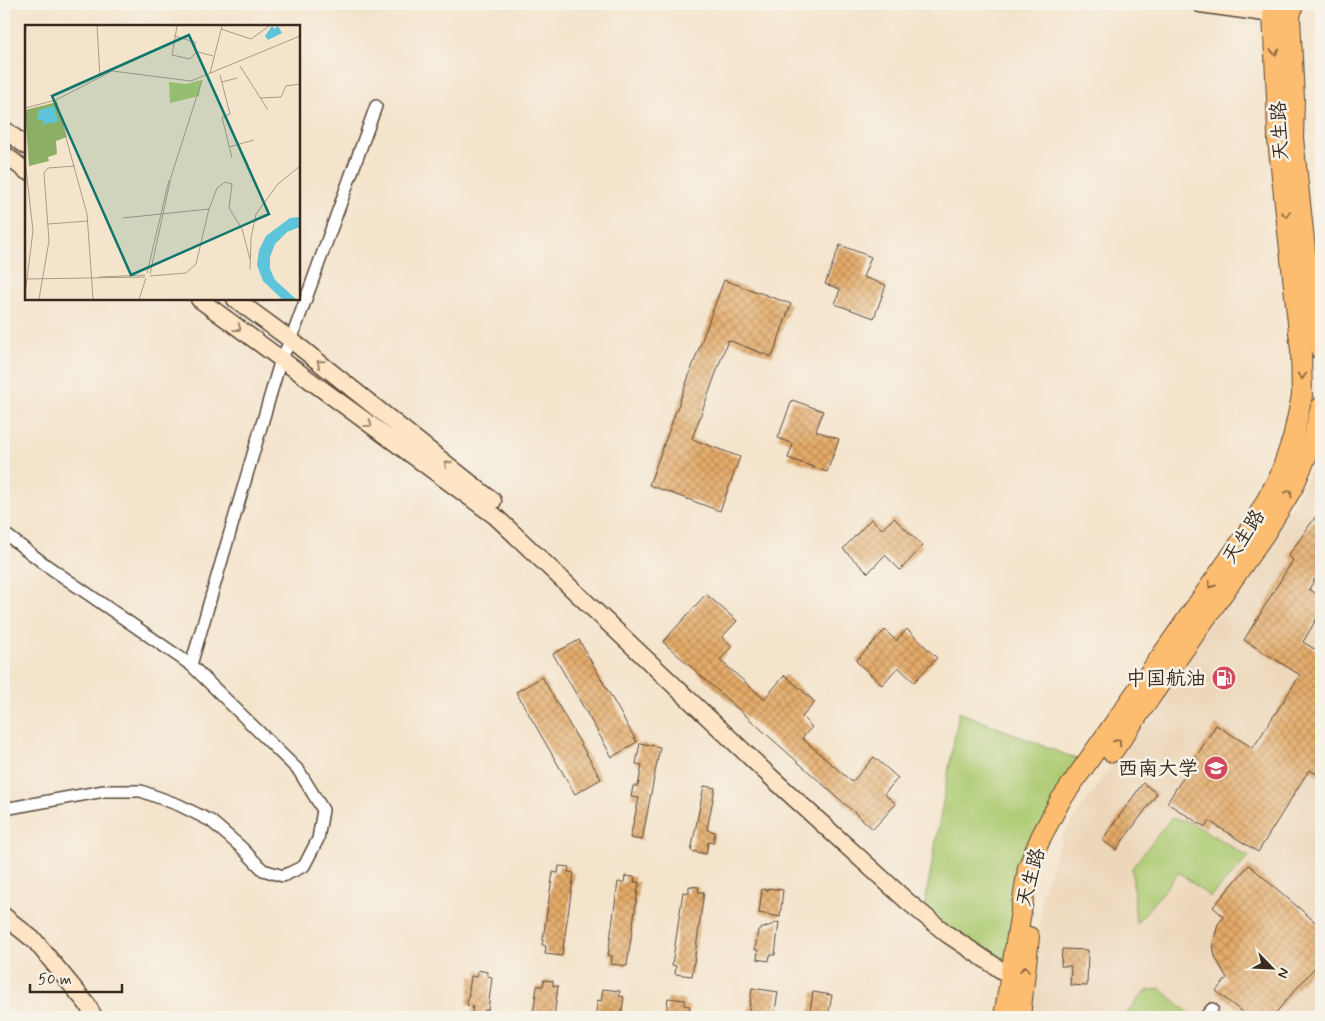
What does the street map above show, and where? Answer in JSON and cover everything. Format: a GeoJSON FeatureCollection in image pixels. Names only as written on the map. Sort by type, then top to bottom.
{"type":"FeatureCollection","features":[{"type":"Feature","properties":{"kind":"highway","name":"天生路"},"geometry":{"type":"LineString","coordinates":[[1283,10],[1294,99],[1293,138],[1308,277],[1321,350]]}},
{"type":"Feature","properties":{"kind":"highway","name":"天生路"},"geometry":{"type":"LineString","coordinates":[[1004,1017],[1028,868],[1041,836],[1060,801],[1253,524],[1280,476],[1293,438],[1302,396],[1301,350],[1278,140],[1277,98],[1283,10]]}},
{"type":"Feature","properties":{"kind":"highway","name":"天生路"},"geometry":{"type":"LineString","coordinates":[[1020,1017],[1034,901],[1040,870],[1052,843],[1074,806],[1265,533],[1293,487],[1312,443],[1321,407]]}},
{"type":"Feature","properties":{"kind":"street"},"geometry":{"type":"LineString","coordinates":[[1200,4],[1283,10]]}},
{"type":"Feature","properties":{"kind":"street"},"geometry":{"type":"LineString","coordinates":[[191,665],[280,359],[291,340],[376,106]]}},
{"type":"Feature","properties":{"kind":"street"},"geometry":{"type":"LineString","coordinates":[[4,129],[25,145]]}},
{"type":"Feature","properties":{"kind":"street"},"geometry":{"type":"LineString","coordinates":[[4,154],[25,170]]}},
{"type":"Feature","properties":{"kind":"street"},"geometry":{"type":"LineString","coordinates":[[200,300],[496,516],[772,778],[907,901],[947,934],[1010,976]]}},
{"type":"Feature","properties":{"kind":"street"},"geometry":{"type":"LineString","coordinates":[[236,300],[291,340],[499,506],[606,620]]}},
{"type":"Feature","properties":{"kind":"street"},"geometry":{"type":"LineString","coordinates":[[4,533],[46,565],[191,665],[299,771],[323,810],[318,838],[304,866],[283,876],[263,870],[242,848],[211,821],[179,805],[141,791],[104,790],[4,810]]}},
{"type":"Feature","properties":{"kind":"street"},"geometry":{"type":"LineString","coordinates":[[4,916],[35,941],[87,1004],[94,1017]]}},
{"type":"Feature","properties":{"kind":"shaded area","name":"西南大学"},"geometry":{"type":"Polygon","coordinates":[[[1321,449],[1321,1017],[1033,1017],[1042,891],[1063,835],[1297,498],[1321,449]]]}},
{"type":"Feature","properties":{"kind":"green space"},"geometry":{"type":"Polygon","coordinates":[[[959,712],[1087,763],[1041,836],[1010,976],[923,913],[959,712]]]}},
{"type":"Feature","properties":{"kind":"green space"},"geometry":{"type":"Polygon","coordinates":[[[1171,818],[1188,821],[1249,857],[1210,897],[1179,872],[1136,924],[1132,868],[1171,818]]]}},
{"type":"Feature","properties":{"kind":"green space"},"geometry":{"type":"Polygon","coordinates":[[[1160,988],[1193,1017],[1124,1017],[1144,992],[1160,988]]]}},
{"type":"Feature","properties":{"kind":"building"},"geometry":{"type":"Polygon","coordinates":[[[840,245],[871,257],[863,277],[886,285],[874,318],[835,304],[840,289],[825,284],[840,245]]]}},
{"type":"Feature","properties":{"kind":"building"},"geometry":{"type":"Polygon","coordinates":[[[724,280],[791,304],[772,357],[728,340],[692,439],[740,457],[720,511],[649,485],[724,280]]]}},
{"type":"Feature","properties":{"kind":"building"},"geometry":{"type":"Polygon","coordinates":[[[792,400],[823,411],[816,431],[839,439],[827,472],[788,458],[793,444],[778,438],[792,400]]]}},
{"type":"Feature","properties":{"kind":"building"},"geometry":{"type":"Polygon","coordinates":[[[1321,509],[1321,569],[1309,589],[1321,597],[1321,611],[1303,642],[1321,653],[1321,776],[1309,770],[1258,852],[1209,821],[1205,827],[1167,803],[1216,725],[1253,748],[1300,675],[1244,640],[1293,560],[1288,556],[1321,509]]]}},
{"type":"Feature","properties":{"kind":"building"},"geometry":{"type":"Polygon","coordinates":[[[894,518],[923,546],[900,570],[885,555],[868,573],[843,549],[871,519],[882,529],[894,518]]]}},
{"type":"Feature","properties":{"kind":"building"},"geometry":{"type":"Polygon","coordinates":[[[706,594],[737,621],[722,637],[732,646],[720,660],[764,699],[785,675],[815,702],[802,717],[812,727],[802,738],[852,782],[874,757],[898,778],[884,794],[896,804],[873,829],[663,642],[706,594]]]}},
{"type":"Feature","properties":{"kind":"building"},"geometry":{"type":"Polygon","coordinates":[[[907,629],[937,658],[914,682],[898,667],[882,685],[856,661],[885,630],[896,641],[907,629]]]}},
{"type":"Feature","properties":{"kind":"building"},"geometry":{"type":"Polygon","coordinates":[[[579,640],[637,742],[612,757],[553,654],[579,640]]]}},
{"type":"Feature","properties":{"kind":"building"},"geometry":{"type":"Polygon","coordinates":[[[542,677],[601,779],[575,794],[516,692],[542,677]]]}},
{"type":"Feature","properties":{"kind":"building"},"geometry":{"type":"Polygon","coordinates":[[[640,743],[660,747],[642,840],[630,838],[639,798],[631,797],[633,786],[638,786],[642,765],[636,764],[640,743]]]}},
{"type":"Feature","properties":{"kind":"building"},"geometry":{"type":"Polygon","coordinates":[[[1143,783],[1157,794],[1116,850],[1102,840],[1143,783]]]}},
{"type":"Feature","properties":{"kind":"building"},"geometry":{"type":"Polygon","coordinates":[[[704,786],[715,788],[707,830],[715,832],[713,843],[708,842],[706,854],[691,851],[704,786]]]}},
{"type":"Feature","properties":{"kind":"building"},"geometry":{"type":"Polygon","coordinates":[[[1249,865],[1321,927],[1321,960],[1272,1017],[1248,1017],[1216,991],[1227,978],[1215,957],[1213,944],[1218,924],[1224,917],[1213,907],[1249,865]]]}},
{"type":"Feature","properties":{"kind":"building"},"geometry":{"type":"Polygon","coordinates":[[[559,866],[569,867],[568,872],[574,873],[562,956],[545,954],[546,946],[542,945],[553,872],[558,873],[559,866]]]}},
{"type":"Feature","properties":{"kind":"building"},"geometry":{"type":"Polygon","coordinates":[[[625,876],[635,877],[634,882],[639,882],[627,966],[611,964],[612,956],[608,955],[618,882],[624,883],[625,876]]]}},
{"type":"Feature","properties":{"kind":"building"},"geometry":{"type":"Polygon","coordinates":[[[689,886],[699,887],[698,892],[704,892],[692,976],[675,974],[676,966],[672,965],[683,892],[689,893],[689,886]]]}},
{"type":"Feature","properties":{"kind":"building"},"geometry":{"type":"Polygon","coordinates":[[[768,888],[783,890],[780,917],[759,913],[762,889],[768,890],[768,888]]]}},
{"type":"Feature","properties":{"kind":"building"},"geometry":{"type":"Polygon","coordinates":[[[779,922],[775,955],[770,955],[769,961],[757,959],[758,950],[755,950],[758,930],[779,922]]]}},
{"type":"Feature","properties":{"kind":"building"},"geometry":{"type":"Polygon","coordinates":[[[1062,949],[1088,950],[1087,986],[1070,985],[1071,966],[1061,966],[1062,949]]]}},
{"type":"Feature","properties":{"kind":"building"},"geometry":{"type":"Polygon","coordinates":[[[478,970],[487,972],[487,976],[492,977],[488,1010],[484,1010],[483,1017],[471,1017],[473,1006],[467,1005],[471,976],[477,977],[478,970]]]}},
{"type":"Feature","properties":{"kind":"building"},"geometry":{"type":"Polygon","coordinates":[[[544,980],[553,981],[553,986],[558,986],[554,1017],[538,1017],[539,1015],[533,1014],[537,986],[543,986],[544,980]]]}},
{"type":"Feature","properties":{"kind":"building"},"geometry":{"type":"Polygon","coordinates":[[[752,988],[778,992],[774,1017],[748,1017],[752,988]]]}},
{"type":"Feature","properties":{"kind":"building"},"geometry":{"type":"Polygon","coordinates":[[[603,989],[620,991],[619,996],[624,997],[621,1017],[595,1017],[598,1000],[601,1001],[603,989]]]}},
{"type":"Feature","properties":{"kind":"building"},"geometry":{"type":"Polygon","coordinates":[[[813,992],[832,995],[828,1017],[809,1017],[813,992]]]}},
{"type":"Feature","properties":{"kind":"building"},"geometry":{"type":"Polygon","coordinates":[[[668,998],[685,1000],[684,1005],[690,1006],[688,1017],[666,1017],[668,998]]]}},
{"type":"Feature","properties":{"kind":"place","name":"中国航油"},"geometry":{"type":"Point","coordinates":[1224,678]}},
{"type":"Feature","properties":{"kind":"place","name":"西南大学"},"geometry":{"type":"Point","coordinates":[1216,768]}}]}
